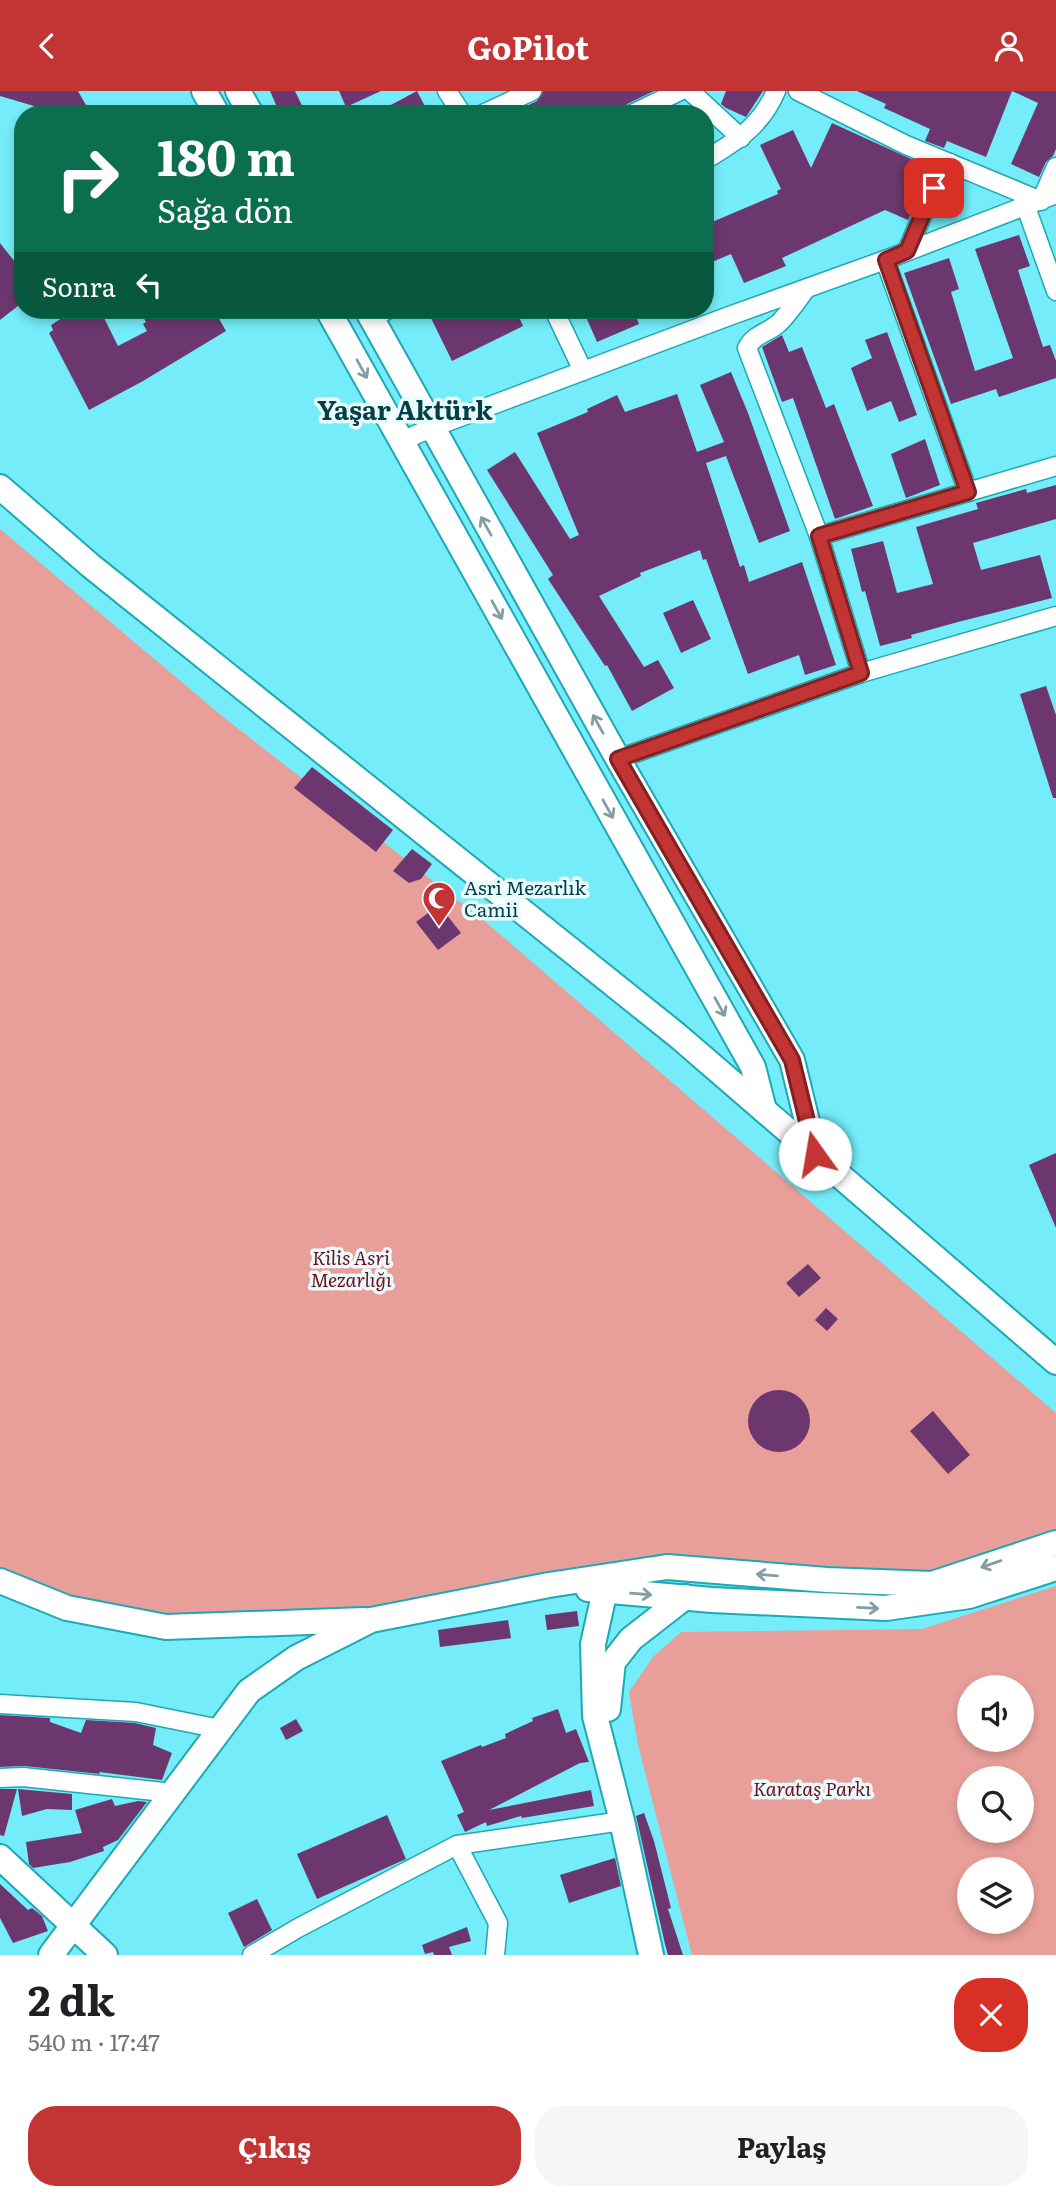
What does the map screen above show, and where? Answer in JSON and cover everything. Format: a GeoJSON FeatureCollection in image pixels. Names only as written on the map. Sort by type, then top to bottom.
{"type":"FeatureCollection","features":[{"type":"Feature","properties":{"kind":"street"},"geometry":{"type":"LineString","coordinates":[[502,105],[532,91]]}},
{"type":"Feature","properties":{"kind":"street"},"geometry":{"type":"LineString","coordinates":[[651,105],[680,91]]}},
{"type":"Feature","properties":{"kind":"street"},"geometry":{"type":"LineString","coordinates":[[690,91],[705,105]]}},
{"type":"Feature","properties":{"kind":"street"},"geometry":{"type":"LineString","coordinates":[[714,154],[741,138],[769,109],[776,91]]}},
{"type":"Feature","properties":{"kind":"street"},"geometry":{"type":"LineString","coordinates":[[798,91],[906,145],[1041,200]]}},
{"type":"Feature","properties":{"kind":"street"},"geometry":{"type":"LineString","coordinates":[[714,113],[741,138]]}},
{"type":"Feature","properties":{"kind":"street"},"geometry":{"type":"LineString","coordinates":[[907,251],[934,188],[950,163]]}},
{"type":"Feature","properties":{"kind":"street"},"geometry":{"type":"LineString","coordinates":[[1056,167],[1041,200],[1056,291]]}},
{"type":"Feature","properties":{"kind":"street"},"geometry":{"type":"LineString","coordinates":[[402,441],[1041,200]]}},
{"type":"Feature","properties":{"kind":"street"},"geometry":{"type":"LineString","coordinates":[[886,260],[968,492]]}},
{"type":"Feature","properties":{"kind":"street"},"geometry":{"type":"LineString","coordinates":[[805,290],[786,315],[776,325],[752,338],[747,348],[819,536],[861,673]]}},
{"type":"Feature","properties":{"kind":"street"},"geometry":{"type":"LineString","coordinates":[[333,319],[754,1067],[764,1110]]}},
{"type":"Feature","properties":{"kind":"street"},"geometry":{"type":"LineString","coordinates":[[378,319],[431,428],[792,1060],[815,1154]]}},
{"type":"Feature","properties":{"kind":"street"},"geometry":{"type":"LineString","coordinates":[[558,319],[583,371]]}},
{"type":"Feature","properties":{"kind":"street"},"geometry":{"type":"LineString","coordinates":[[819,536],[1056,466]]}},
{"type":"Feature","properties":{"kind":"street"},"geometry":{"type":"LineString","coordinates":[[0,487],[90,566],[678,1036],[1056,1361]]}},
{"type":"Feature","properties":{"kind":"street"},"geometry":{"type":"LineString","coordinates":[[618,759],[861,673],[1056,616]]}},
{"type":"Feature","properties":{"kind":"street"},"geometry":{"type":"LineString","coordinates":[[605,1584],[667,1567],[827,1580],[932,1584],[1056,1543]]}},
{"type":"Feature","properties":{"kind":"street"},"geometry":{"type":"LineString","coordinates":[[0,1581],[67,1608],[166,1627],[372,1620],[549,1585],[605,1584],[685,1597],[886,1608],[969,1596],[1056,1568]]}},
{"type":"Feature","properties":{"kind":"street"},"geometry":{"type":"LineString","coordinates":[[605,1584],[593,1644],[595,1716],[622,1821],[651,1955]]}},
{"type":"Feature","properties":{"kind":"street"},"geometry":{"type":"LineString","coordinates":[[622,1821],[608,1704],[613,1662],[631,1639],[685,1597]]}},
{"type":"Feature","properties":{"kind":"street"},"geometry":{"type":"LineString","coordinates":[[51,1955],[248,1691],[296,1658],[372,1620]]}},
{"type":"Feature","properties":{"kind":"street"},"geometry":{"type":"LineString","coordinates":[[0,1704],[136,1712],[220,1729]]}},
{"type":"Feature","properties":{"kind":"street"},"geometry":{"type":"LineString","coordinates":[[0,1778],[23,1777],[173,1793]]}},
{"type":"Feature","properties":{"kind":"street"},"geometry":{"type":"LineString","coordinates":[[252,1955],[457,1845],[622,1821]]}},
{"type":"Feature","properties":{"kind":"street"},"geometry":{"type":"LineString","coordinates":[[457,1845],[498,1923],[495,1955]]}},
{"type":"Feature","properties":{"kind":"street"},"geometry":{"type":"LineString","coordinates":[[0,1857],[105,1955]]}},
{"type":"Feature","properties":{"kind":"green space","name":"Kilis Asri Mezarlığı"},"geometry":{"type":"Polygon","coordinates":[[[0,529],[222,716],[488,924],[1056,1413],[1056,1546],[928,1585],[655,1569],[447,1612],[162,1628],[0,1583],[0,529]]]}},
{"type":"Feature","properties":{"kind":"green space","name":"Karataş Parkı"},"geometry":{"type":"Polygon","coordinates":[[[1056,1586],[1056,1955],[692,1955],[638,1745],[629,1692],[653,1657],[681,1632],[922,1629],[1056,1586]]]}},
{"type":"Feature","properties":{"kind":"building"},"geometry":{"type":"Polygon","coordinates":[[[0,91],[78,91],[86,105],[30,105],[0,96],[0,91]]]}},
{"type":"Feature","properties":{"kind":"building"},"geometry":{"type":"Polygon","coordinates":[[[270,91],[295,91],[302,105],[276,105],[270,91]]]}},
{"type":"Feature","properties":{"kind":"building"},"geometry":{"type":"Polygon","coordinates":[[[339,91],[381,91],[350,105],[345,105],[339,91]]]}},
{"type":"Feature","properties":{"kind":"building"},"geometry":{"type":"Polygon","coordinates":[[[417,91],[424,105],[391,105],[417,91]]]}},
{"type":"Feature","properties":{"kind":"building"},"geometry":{"type":"Polygon","coordinates":[[[543,91],[654,91],[626,105],[529,105],[537,101],[543,91]]]}},
{"type":"Feature","properties":{"kind":"building"},"geometry":{"type":"Polygon","coordinates":[[[726,91],[763,91],[746,117],[721,104],[726,91]]]}},
{"type":"Feature","properties":{"kind":"building"},"geometry":{"type":"Polygon","coordinates":[[[857,91],[1012,91],[986,157],[947,141],[944,148],[925,141],[930,129],[884,108],[886,104],[857,91]]]}},
{"type":"Feature","properties":{"kind":"building"},"geometry":{"type":"Polygon","coordinates":[[[1012,91],[1056,91],[1056,149],[1039,177],[1011,164],[1038,103],[1012,91]]]}},
{"type":"Feature","properties":{"kind":"building"},"geometry":{"type":"Polygon","coordinates":[[[832,123],[933,169],[908,220],[885,210],[782,258],[786,266],[744,283],[731,254],[714,261],[714,221],[778,194],[777,191],[781,189],[760,145],[793,130],[811,168],[832,123]]]}},
{"type":"Feature","properties":{"kind":"building"},"geometry":{"type":"Polygon","coordinates":[[[1019,235],[1030,266],[1018,270],[1043,347],[1050,345],[1056,361],[1056,378],[999,397],[996,389],[951,404],[904,273],[949,258],[959,289],[951,292],[975,371],[1013,358],[975,249],[1019,235]]]}},
{"type":"Feature","properties":{"kind":"building"},"geometry":{"type":"Polygon","coordinates":[[[0,243],[14,261],[14,309],[0,320],[0,243]]]}},
{"type":"Feature","properties":{"kind":"building"},"geometry":{"type":"Polygon","coordinates":[[[60,319],[104,319],[118,346],[147,331],[143,324],[146,322],[144,319],[219,319],[226,331],[89,410],[49,333],[53,330],[51,325],[60,319]]]}},
{"type":"Feature","properties":{"kind":"building"},"geometry":{"type":"Polygon","coordinates":[[[431,319],[520,319],[523,326],[452,361],[431,319]]]}},
{"type":"Feature","properties":{"kind":"building"},"geometry":{"type":"Polygon","coordinates":[[[587,319],[637,319],[639,324],[597,342],[587,319]]]}},
{"type":"Feature","properties":{"kind":"building"},"geometry":{"type":"Polygon","coordinates":[[[887,332],[917,415],[899,422],[891,401],[867,411],[851,368],[872,358],[865,340],[887,332]]]}},
{"type":"Feature","properties":{"kind":"building"},"geometry":{"type":"Polygon","coordinates":[[[782,335],[789,352],[802,347],[826,408],[834,404],[873,506],[835,519],[793,398],[782,402],[762,347],[782,335]]]}},
{"type":"Feature","properties":{"kind":"building"},"geometry":{"type":"Polygon","coordinates":[[[731,372],[790,531],[759,543],[726,456],[706,463],[740,567],[744,565],[749,582],[802,562],[836,665],[805,675],[799,655],[748,674],[706,559],[703,560],[700,550],[640,573],[641,576],[599,596],[644,667],[658,660],[674,688],[632,711],[607,665],[605,666],[548,579],[553,575],[487,470],[515,452],[570,539],[579,535],[537,433],[588,412],[587,409],[617,395],[625,412],[677,394],[697,452],[724,442],[700,385],[731,372]]]}},
{"type":"Feature","properties":{"kind":"building"},"geometry":{"type":"Polygon","coordinates":[[[925,439],[940,485],[906,498],[891,454],[925,439]]]}},
{"type":"Feature","properties":{"kind":"building"},"geometry":{"type":"Polygon","coordinates":[[[1056,485],[1056,519],[973,543],[981,570],[1040,555],[1052,598],[911,635],[912,638],[880,646],[851,549],[883,541],[897,593],[933,584],[916,527],[978,509],[976,503],[1026,489],[1027,493],[1056,485]]]}},
{"type":"Feature","properties":{"kind":"building"},"geometry":{"type":"Polygon","coordinates":[[[693,600],[711,639],[681,653],[663,613],[693,600]]]}},
{"type":"Feature","properties":{"kind":"building"},"geometry":{"type":"Polygon","coordinates":[[[1046,686],[1056,715],[1056,798],[1053,798],[1020,694],[1046,686]]]}},
{"type":"Feature","properties":{"kind":"building"},"geometry":{"type":"Polygon","coordinates":[[[312,767],[393,830],[376,852],[294,788],[312,767]]]}},
{"type":"Feature","properties":{"kind":"building"},"geometry":{"type":"Polygon","coordinates":[[[412,849],[432,864],[421,879],[409,883],[393,871],[412,849]]]}},
{"type":"Feature","properties":{"kind":"building","name":"Asri Mezarlık Camii"},"geometry":{"type":"Polygon","coordinates":[[[439,905],[461,933],[438,950],[416,922],[439,905]]]}},
{"type":"Feature","properties":{"kind":"building"},"geometry":{"type":"Polygon","coordinates":[[[1056,1153],[1056,1228],[1029,1165],[1056,1153]]]}},
{"type":"Feature","properties":{"kind":"building"},"geometry":{"type":"Polygon","coordinates":[[[808,1264],[821,1278],[799,1297],[786,1283],[808,1264]]]}},
{"type":"Feature","properties":{"kind":"building"},"geometry":{"type":"Polygon","coordinates":[[[826,1308],[838,1319],[827,1331],[815,1320],[826,1308]]]}},
{"type":"Feature","properties":{"kind":"building"},"geometry":{"type":"Polygon","coordinates":[[[779,1390],[791,1392],[801,1399],[808,1409],[808,1433],[801,1443],[791,1450],[779,1452],[767,1450],[757,1443],[750,1433],[748,1421],[750,1409],[757,1399],[767,1392],[779,1390]]]}},
{"type":"Feature","properties":{"kind":"building"},"geometry":{"type":"Polygon","coordinates":[[[933,1411],[970,1455],[948,1474],[910,1431],[933,1411]]]}},
{"type":"Feature","properties":{"kind":"building"},"geometry":{"type":"Polygon","coordinates":[[[577,1611],[579,1626],[547,1630],[545,1615],[577,1611]]]}},
{"type":"Feature","properties":{"kind":"building"},"geometry":{"type":"Polygon","coordinates":[[[508,1620],[511,1638],[440,1647],[438,1630],[508,1620]]]}},
{"type":"Feature","properties":{"kind":"building"},"geometry":{"type":"Polygon","coordinates":[[[558,1709],[566,1733],[576,1729],[589,1762],[580,1763],[489,1810],[591,1790],[594,1806],[522,1818],[521,1816],[487,1826],[486,1822],[465,1832],[457,1815],[464,1812],[441,1761],[506,1738],[505,1734],[533,1721],[532,1718],[558,1709]]]}},
{"type":"Feature","properties":{"kind":"building"},"geometry":{"type":"Polygon","coordinates":[[[0,1715],[50,1718],[50,1722],[81,1733],[86,1720],[135,1723],[156,1728],[153,1745],[172,1753],[162,1780],[99,1772],[100,1774],[24,1766],[0,1767],[0,1715]]]}},
{"type":"Feature","properties":{"kind":"building"},"geometry":{"type":"Polygon","coordinates":[[[296,1719],[303,1731],[286,1740],[280,1728],[296,1719]]]}},
{"type":"Feature","properties":{"kind":"building"},"geometry":{"type":"Polygon","coordinates":[[[0,1789],[17,1789],[4,1836],[0,1835],[0,1789]]]}},
{"type":"Feature","properties":{"kind":"building"},"geometry":{"type":"Polygon","coordinates":[[[18,1789],[72,1794],[72,1810],[47,1809],[22,1816],[18,1789]]]}},
{"type":"Feature","properties":{"kind":"building"},"geometry":{"type":"Polygon","coordinates":[[[112,1799],[115,1806],[138,1801],[147,1802],[118,1840],[103,1847],[104,1851],[70,1862],[33,1868],[29,1864],[26,1842],[82,1833],[75,1810],[112,1799]]]}},
{"type":"Feature","properties":{"kind":"building"},"geometry":{"type":"Polygon","coordinates":[[[644,1813],[671,1908],[668,1909],[683,1955],[668,1955],[636,1816],[644,1813]]]}},
{"type":"Feature","properties":{"kind":"building"},"geometry":{"type":"Polygon","coordinates":[[[387,1815],[406,1859],[317,1899],[297,1854],[387,1815]]]}},
{"type":"Feature","properties":{"kind":"building"},"geometry":{"type":"Polygon","coordinates":[[[615,1858],[621,1886],[569,1903],[560,1875],[615,1858]]]}},
{"type":"Feature","properties":{"kind":"building"},"geometry":{"type":"Polygon","coordinates":[[[0,1884],[28,1910],[32,1908],[42,1916],[48,1931],[13,1943],[0,1918],[0,1884]]]}},
{"type":"Feature","properties":{"kind":"building"},"geometry":{"type":"Polygon","coordinates":[[[257,1899],[272,1930],[244,1947],[228,1913],[257,1899]]]}},
{"type":"Feature","properties":{"kind":"building"},"geometry":{"type":"Polygon","coordinates":[[[467,1927],[471,1941],[449,1947],[452,1955],[434,1955],[433,1952],[425,1954],[422,1945],[467,1927]]]}},
{"type":"Feature","properties":{"kind":"place","name":"Asri Mezarlık Camii"},"geometry":{"type":"Point","coordinates":[439,928]}},
{"type":"Feature","properties":{"kind":"district","name":"Yaşar Aktürk"},"geometry":{"type":"Point","coordinates":[405,408]}},
{"type":"Feature","properties":{"kind":"route"},"geometry":{"type":"LineString","coordinates":[[815,1154],[792,1060],[618,759],[861,673],[819,536],[968,492],[886,260],[907,251],[934,188]]}}]}
